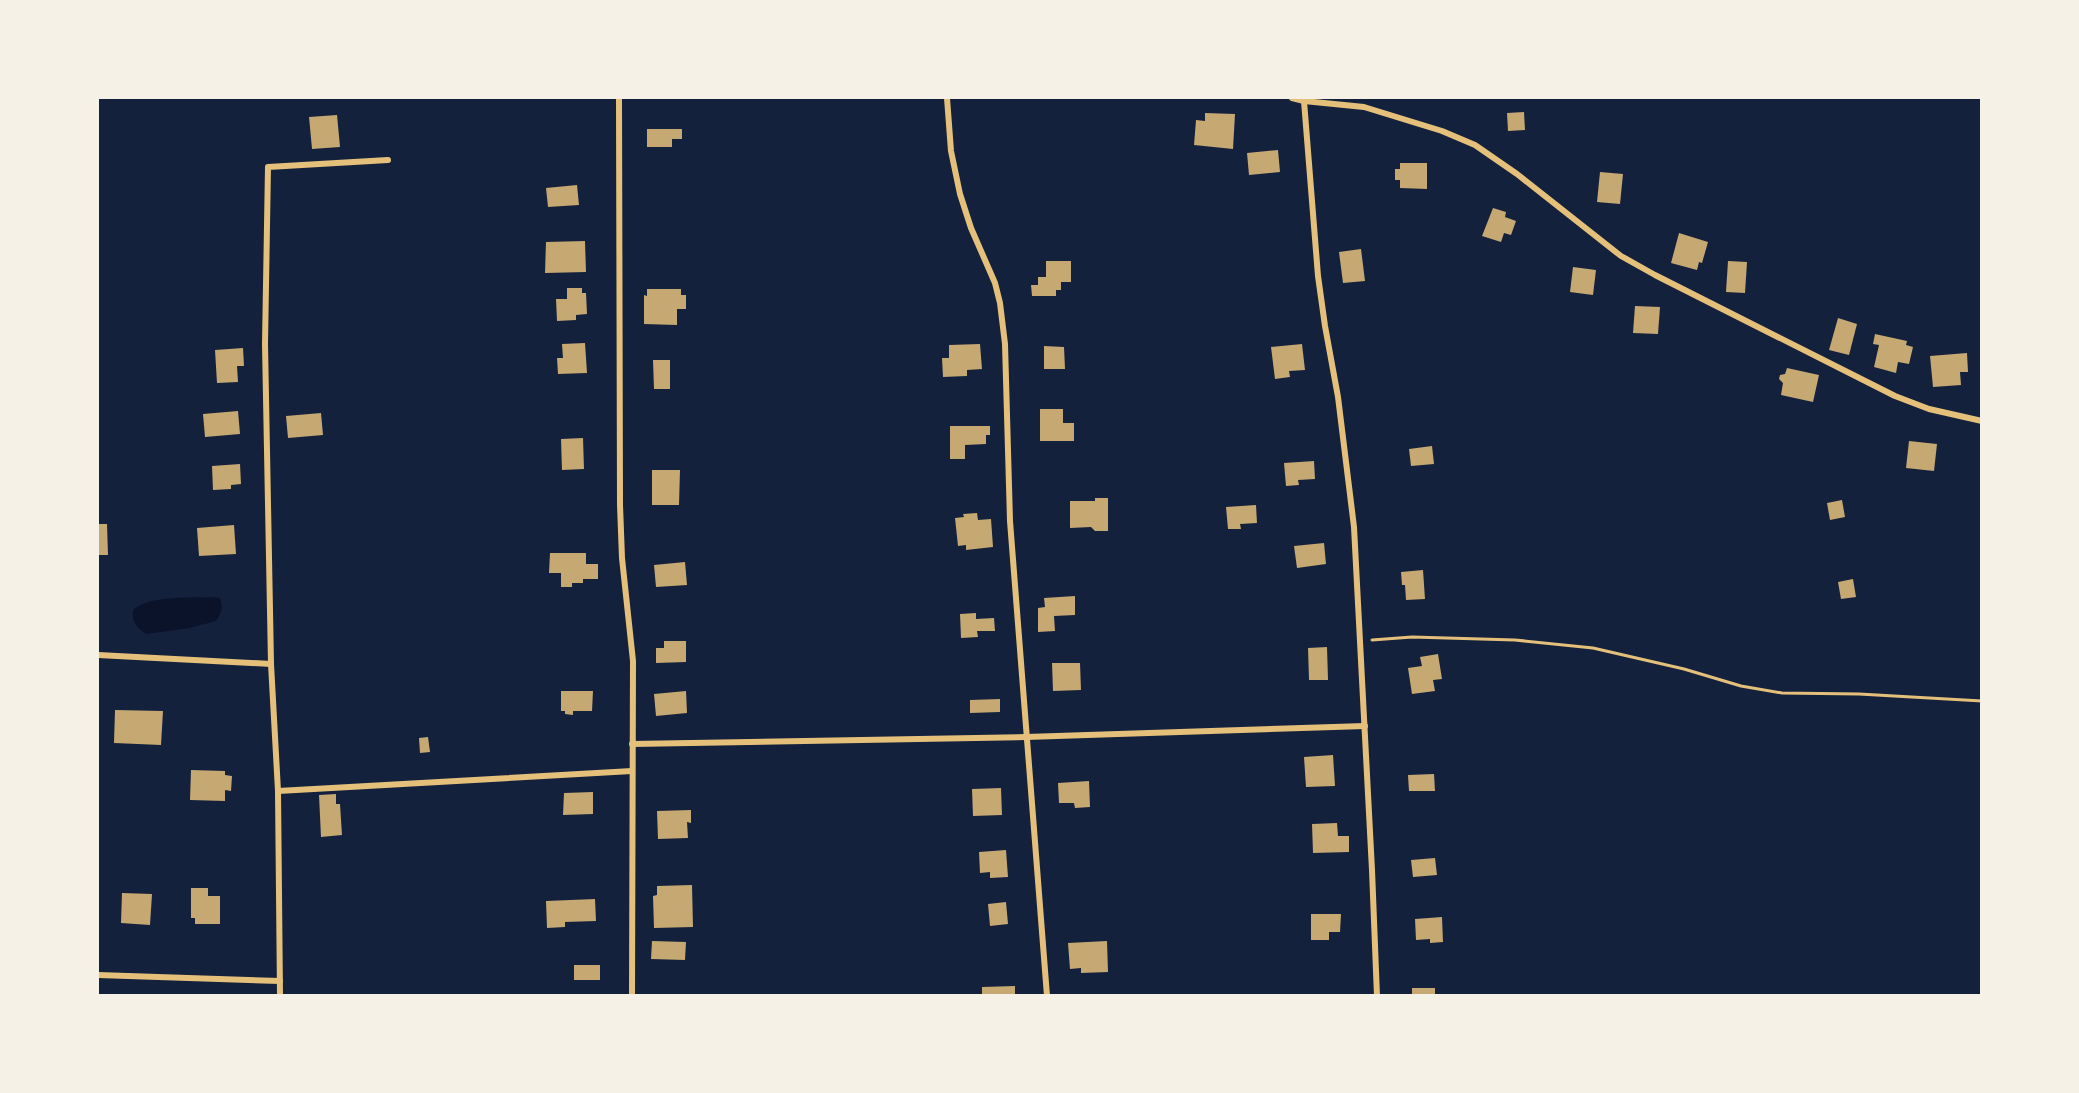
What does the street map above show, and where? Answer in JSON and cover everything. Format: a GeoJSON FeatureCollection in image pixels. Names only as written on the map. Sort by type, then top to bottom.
{"type":"FeatureCollection","features":[{"type":"Feature","properties":{"kind":"street"},"geometry":{"type":"LineString","coordinates":[[619,98],[620,506],[622,558],[633,661],[632,996]]}},
{"type":"Feature","properties":{"kind":"street"},"geometry":{"type":"LineString","coordinates":[[947,98],[951,151],[960,194],[971,228],[995,283],[1005,345],[1010,521],[1047,996]]}},
{"type":"Feature","properties":{"kind":"street"},"geometry":{"type":"LineString","coordinates":[[1293,98],[1364,107],[1442,130],[1475,145],[1517,174],[1621,256],[1655,275],[1895,396],[1929,409],[1982,421]]}},
{"type":"Feature","properties":{"kind":"street"},"geometry":{"type":"LineString","coordinates":[[1303,99],[1318,276],[1324,326],[1338,397],[1354,527],[1377,996]]}},
{"type":"Feature","properties":{"kind":"street"},"geometry":{"type":"LineString","coordinates":[[280,996],[278,791],[271,664],[265,344],[268,167],[388,160]]}},
{"type":"Feature","properties":{"kind":"street"},"geometry":{"type":"LineString","coordinates":[[98,655],[271,664]]}},
{"type":"Feature","properties":{"kind":"street"},"geometry":{"type":"LineString","coordinates":[[632,744],[1026,737],[1365,726]]}},
{"type":"Feature","properties":{"kind":"street"},"geometry":{"type":"LineString","coordinates":[[278,791],[632,771]]}},
{"type":"Feature","properties":{"kind":"street"},"geometry":{"type":"LineString","coordinates":[[98,975],[280,981]]}},
{"type":"Feature","properties":{"kind":"path"},"geometry":{"type":"LineString","coordinates":[[1361,641],[1412,637],[1526,641],[1593,648],[1684,669],[1741,686],[1782,693],[1859,694],[1982,701]]}},
{"type":"Feature","properties":{"kind":"water"},"geometry":{"type":"Polygon","coordinates":[[[171,598],[220,598],[221,605],[221,612],[216,621],[190,628],[146,634],[137,627],[133,618],[133,610],[149,602],[171,598]]]}},
{"type":"Feature","properties":{"kind":"building"},"geometry":{"type":"Polygon","coordinates":[[[1524,112],[1525,130],[1508,131],[1507,113],[1524,112]]]}},
{"type":"Feature","properties":{"kind":"building"},"geometry":{"type":"Polygon","coordinates":[[[1205,113],[1235,114],[1233,149],[1194,145],[1196,120],[1205,121],[1205,113]]]}},
{"type":"Feature","properties":{"kind":"building"},"geometry":{"type":"Polygon","coordinates":[[[337,115],[340,147],[312,149],[309,117],[337,115]]]}},
{"type":"Feature","properties":{"kind":"building"},"geometry":{"type":"Polygon","coordinates":[[[647,129],[682,129],[682,139],[672,139],[672,147],[647,147],[647,129]]]}},
{"type":"Feature","properties":{"kind":"building"},"geometry":{"type":"Polygon","coordinates":[[[1278,150],[1280,172],[1249,175],[1247,153],[1278,150]]]}},
{"type":"Feature","properties":{"kind":"building"},"geometry":{"type":"Polygon","coordinates":[[[1400,163],[1427,163],[1427,189],[1400,188],[1400,180],[1395,180],[1395,169],[1400,169],[1400,163]]]}},
{"type":"Feature","properties":{"kind":"building"},"geometry":{"type":"Polygon","coordinates":[[[1600,172],[1623,174],[1620,204],[1597,202],[1600,172]]]}},
{"type":"Feature","properties":{"kind":"building"},"geometry":{"type":"Polygon","coordinates":[[[577,185],[579,205],[548,207],[546,188],[577,185]]]}},
{"type":"Feature","properties":{"kind":"building"},"geometry":{"type":"Polygon","coordinates":[[[1493,208],[1506,212],[1505,217],[1516,221],[1511,235],[1504,233],[1501,242],[1482,236],[1493,208]]]}},
{"type":"Feature","properties":{"kind":"building"},"geometry":{"type":"Polygon","coordinates":[[[1679,233],[1708,242],[1702,263],[1699,262],[1697,270],[1671,263],[1679,233]]]}},
{"type":"Feature","properties":{"kind":"building"},"geometry":{"type":"Polygon","coordinates":[[[585,241],[586,272],[545,273],[546,242],[585,241]]]}},
{"type":"Feature","properties":{"kind":"building"},"geometry":{"type":"Polygon","coordinates":[[[1361,249],[1365,281],[1343,283],[1339,252],[1361,249]]]}},
{"type":"Feature","properties":{"kind":"building"},"geometry":{"type":"Polygon","coordinates":[[[1046,261],[1071,261],[1071,282],[1061,282],[1061,290],[1056,290],[1056,296],[1032,296],[1031,285],[1038,285],[1038,277],[1046,277],[1046,261]]]}},
{"type":"Feature","properties":{"kind":"building"},"geometry":{"type":"Polygon","coordinates":[[[1728,261],[1747,262],[1745,293],[1726,292],[1728,261]]]}},
{"type":"Feature","properties":{"kind":"building"},"geometry":{"type":"Polygon","coordinates":[[[1573,267],[1596,270],[1593,295],[1570,292],[1573,267]]]}},
{"type":"Feature","properties":{"kind":"building"},"geometry":{"type":"Polygon","coordinates":[[[567,288],[582,288],[582,293],[586,293],[587,314],[576,315],[576,320],[557,321],[556,299],[567,299],[567,288]]]}},
{"type":"Feature","properties":{"kind":"building"},"geometry":{"type":"Polygon","coordinates":[[[647,289],[681,289],[681,295],[686,295],[686,309],[677,309],[677,325],[644,324],[644,295],[647,296],[647,289]]]}},
{"type":"Feature","properties":{"kind":"building"},"geometry":{"type":"Polygon","coordinates":[[[1635,306],[1660,307],[1658,334],[1633,333],[1635,306]]]}},
{"type":"Feature","properties":{"kind":"building"},"geometry":{"type":"Polygon","coordinates":[[[1838,318],[1857,324],[1849,355],[1829,350],[1838,318]]]}},
{"type":"Feature","properties":{"kind":"building"},"geometry":{"type":"Polygon","coordinates":[[[1875,334],[1907,341],[1906,345],[1913,347],[1909,364],[1898,362],[1896,373],[1874,367],[1879,345],[1873,344],[1875,334]]]}},
{"type":"Feature","properties":{"kind":"building"},"geometry":{"type":"Polygon","coordinates":[[[585,343],[587,373],[558,374],[557,358],[563,358],[562,344],[585,343]]]}},
{"type":"Feature","properties":{"kind":"building"},"geometry":{"type":"Polygon","coordinates":[[[980,344],[982,369],[967,370],[967,376],[943,377],[942,358],[949,358],[949,345],[980,344]]]}},
{"type":"Feature","properties":{"kind":"building"},"geometry":{"type":"Polygon","coordinates":[[[1302,344],[1305,370],[1289,371],[1290,377],[1275,379],[1271,347],[1302,344]]]}},
{"type":"Feature","properties":{"kind":"building"},"geometry":{"type":"Polygon","coordinates":[[[1044,346],[1064,347],[1065,369],[1044,369],[1044,346]]]}},
{"type":"Feature","properties":{"kind":"building"},"geometry":{"type":"Polygon","coordinates":[[[243,348],[244,366],[237,366],[238,382],[217,383],[215,350],[243,348]]]}},
{"type":"Feature","properties":{"kind":"building"},"geometry":{"type":"Polygon","coordinates":[[[1967,353],[1968,372],[1960,372],[1961,385],[1933,387],[1930,356],[1967,353]]]}},
{"type":"Feature","properties":{"kind":"building"},"geometry":{"type":"Polygon","coordinates":[[[653,360],[670,360],[670,389],[654,389],[653,360]]]}},
{"type":"Feature","properties":{"kind":"building"},"geometry":{"type":"Polygon","coordinates":[[[1787,368],[1819,375],[1813,402],[1781,395],[1783,383],[1779,379],[1780,375],[1785,374],[1787,368]]]}},
{"type":"Feature","properties":{"kind":"building"},"geometry":{"type":"Polygon","coordinates":[[[1040,409],[1063,409],[1063,423],[1074,423],[1074,441],[1040,441],[1040,409]]]}},
{"type":"Feature","properties":{"kind":"building"},"geometry":{"type":"Polygon","coordinates":[[[238,411],[240,434],[205,437],[203,414],[238,411]]]}},
{"type":"Feature","properties":{"kind":"building"},"geometry":{"type":"Polygon","coordinates":[[[321,413],[323,435],[288,438],[286,416],[321,413]]]}},
{"type":"Feature","properties":{"kind":"building"},"geometry":{"type":"Polygon","coordinates":[[[950,426],[990,426],[990,435],[986,435],[986,444],[965,445],[965,459],[950,459],[950,426]]]}},
{"type":"Feature","properties":{"kind":"building"},"geometry":{"type":"Polygon","coordinates":[[[583,438],[584,469],[562,470],[561,439],[583,438]]]}},
{"type":"Feature","properties":{"kind":"building"},"geometry":{"type":"Polygon","coordinates":[[[1909,441],[1937,444],[1934,471],[1906,468],[1909,441]]]}},
{"type":"Feature","properties":{"kind":"building"},"geometry":{"type":"Polygon","coordinates":[[[1432,446],[1434,464],[1411,466],[1409,449],[1432,446]]]}},
{"type":"Feature","properties":{"kind":"building"},"geometry":{"type":"Polygon","coordinates":[[[1314,461],[1315,479],[1298,480],[1299,485],[1286,486],[1284,463],[1314,461]]]}},
{"type":"Feature","properties":{"kind":"building"},"geometry":{"type":"Polygon","coordinates":[[[240,464],[241,484],[231,485],[231,489],[213,490],[212,466],[240,464]]]}},
{"type":"Feature","properties":{"kind":"building"},"geometry":{"type":"Polygon","coordinates":[[[652,470],[680,470],[679,505],[652,505],[652,470]]]}},
{"type":"Feature","properties":{"kind":"building"},"geometry":{"type":"Polygon","coordinates":[[[1095,498],[1108,498],[1108,531],[1095,531],[1091,527],[1070,528],[1070,501],[1095,501],[1095,498]]]}},
{"type":"Feature","properties":{"kind":"building"},"geometry":{"type":"Polygon","coordinates":[[[1842,500],[1845,517],[1830,520],[1827,503],[1842,500]]]}},
{"type":"Feature","properties":{"kind":"building"},"geometry":{"type":"Polygon","coordinates":[[[1256,505],[1257,523],[1240,524],[1241,529],[1228,529],[1226,507],[1256,505]]]}},
{"type":"Feature","properties":{"kind":"building"},"geometry":{"type":"Polygon","coordinates":[[[977,513],[978,520],[991,519],[993,547],[966,550],[966,545],[958,546],[955,518],[964,517],[963,514],[977,513]]]}},
{"type":"Feature","properties":{"kind":"building"},"geometry":{"type":"Polygon","coordinates":[[[98,524],[107,524],[108,555],[98,555],[98,524]]]}},
{"type":"Feature","properties":{"kind":"building"},"geometry":{"type":"Polygon","coordinates":[[[234,525],[236,554],[199,556],[197,528],[234,525]]]}},
{"type":"Feature","properties":{"kind":"building"},"geometry":{"type":"Polygon","coordinates":[[[1324,543],[1326,564],[1297,568],[1294,546],[1324,543]]]}},
{"type":"Feature","properties":{"kind":"building"},"geometry":{"type":"Polygon","coordinates":[[[550,553],[586,553],[586,564],[598,564],[598,579],[583,579],[583,583],[572,583],[572,587],[561,587],[561,573],[549,573],[550,553]]]}},
{"type":"Feature","properties":{"kind":"building"},"geometry":{"type":"Polygon","coordinates":[[[685,562],[687,585],[656,587],[654,565],[685,562]]]}},
{"type":"Feature","properties":{"kind":"building"},"geometry":{"type":"Polygon","coordinates":[[[1423,570],[1425,599],[1406,600],[1401,572],[1423,570]]]}},
{"type":"Feature","properties":{"kind":"building"},"geometry":{"type":"Polygon","coordinates":[[[1853,579],[1856,597],[1841,599],[1838,582],[1853,579]]]}},
{"type":"Feature","properties":{"kind":"building"},"geometry":{"type":"Polygon","coordinates":[[[1075,596],[1075,615],[1054,616],[1055,631],[1038,632],[1038,608],[1045,607],[1044,598],[1075,596]]]}},
{"type":"Feature","properties":{"kind":"building"},"geometry":{"type":"Polygon","coordinates":[[[976,613],[976,619],[994,618],[995,631],[977,631],[978,637],[961,638],[960,614],[976,613]]]}},
{"type":"Feature","properties":{"kind":"building"},"geometry":{"type":"Polygon","coordinates":[[[664,641],[686,641],[686,662],[656,663],[656,648],[664,648],[664,641]]]}},
{"type":"Feature","properties":{"kind":"building"},"geometry":{"type":"Polygon","coordinates":[[[1327,647],[1328,680],[1309,680],[1308,648],[1327,647]]]}},
{"type":"Feature","properties":{"kind":"building"},"geometry":{"type":"Polygon","coordinates":[[[1438,654],[1442,679],[1433,680],[1435,691],[1412,694],[1408,668],[1422,666],[1420,657],[1438,654]]]}},
{"type":"Feature","properties":{"kind":"building"},"geometry":{"type":"Polygon","coordinates":[[[1052,663],[1080,663],[1081,690],[1053,691],[1052,663]]]}},
{"type":"Feature","properties":{"kind":"building"},"geometry":{"type":"Polygon","coordinates":[[[561,691],[593,691],[592,711],[573,711],[573,715],[565,714],[565,711],[561,711],[561,691]]]}},
{"type":"Feature","properties":{"kind":"building"},"geometry":{"type":"Polygon","coordinates":[[[686,691],[687,713],[656,716],[654,694],[686,691]]]}},
{"type":"Feature","properties":{"kind":"building"},"geometry":{"type":"Polygon","coordinates":[[[1000,699],[1000,712],[970,713],[970,700],[1000,699]]]}},
{"type":"Feature","properties":{"kind":"building"},"geometry":{"type":"Polygon","coordinates":[[[115,710],[163,711],[161,745],[114,743],[115,710]]]}},
{"type":"Feature","properties":{"kind":"building"},"geometry":{"type":"Polygon","coordinates":[[[428,737],[430,752],[420,753],[419,738],[428,737]]]}},
{"type":"Feature","properties":{"kind":"building"},"geometry":{"type":"Polygon","coordinates":[[[1333,755],[1335,786],[1306,787],[1304,757],[1333,755]]]}},
{"type":"Feature","properties":{"kind":"building"},"geometry":{"type":"Polygon","coordinates":[[[191,770],[225,771],[225,775],[232,776],[231,791],[225,790],[225,801],[190,800],[191,770]]]}},
{"type":"Feature","properties":{"kind":"building"},"geometry":{"type":"Polygon","coordinates":[[[1434,774],[1435,791],[1409,791],[1408,775],[1434,774]]]}},
{"type":"Feature","properties":{"kind":"building"},"geometry":{"type":"Polygon","coordinates":[[[1089,781],[1090,807],[1075,808],[1074,803],[1059,803],[1058,783],[1089,781]]]}},
{"type":"Feature","properties":{"kind":"building"},"geometry":{"type":"Polygon","coordinates":[[[1001,788],[1002,815],[973,816],[972,789],[1001,788]]]}},
{"type":"Feature","properties":{"kind":"building"},"geometry":{"type":"Polygon","coordinates":[[[593,792],[593,814],[563,815],[564,793],[593,792]]]}},
{"type":"Feature","properties":{"kind":"building"},"geometry":{"type":"Polygon","coordinates":[[[336,794],[336,804],[340,804],[342,835],[321,837],[319,795],[336,794]]]}},
{"type":"Feature","properties":{"kind":"building"},"geometry":{"type":"Polygon","coordinates":[[[691,810],[691,823],[687,822],[688,838],[658,839],[657,811],[691,810]]]}},
{"type":"Feature","properties":{"kind":"building"},"geometry":{"type":"Polygon","coordinates":[[[1337,823],[1338,836],[1349,836],[1349,852],[1313,853],[1312,824],[1337,823]]]}},
{"type":"Feature","properties":{"kind":"building"},"geometry":{"type":"Polygon","coordinates":[[[1006,850],[1008,877],[990,878],[990,872],[980,873],[979,852],[1006,850]]]}},
{"type":"Feature","properties":{"kind":"building"},"geometry":{"type":"Polygon","coordinates":[[[1435,858],[1437,875],[1413,877],[1411,860],[1435,858]]]}},
{"type":"Feature","properties":{"kind":"building"},"geometry":{"type":"Polygon","coordinates":[[[692,885],[693,927],[654,928],[653,896],[657,895],[657,886],[692,885]]]}},
{"type":"Feature","properties":{"kind":"building"},"geometry":{"type":"Polygon","coordinates":[[[191,888],[208,888],[208,896],[220,896],[220,924],[195,924],[195,918],[191,918],[191,888]]]}},
{"type":"Feature","properties":{"kind":"building"},"geometry":{"type":"Polygon","coordinates":[[[122,893],[152,894],[150,925],[121,923],[122,893]]]}},
{"type":"Feature","properties":{"kind":"building"},"geometry":{"type":"Polygon","coordinates":[[[595,899],[596,921],[565,922],[565,927],[547,928],[546,901],[595,899]]]}},
{"type":"Feature","properties":{"kind":"building"},"geometry":{"type":"Polygon","coordinates":[[[1006,902],[1008,924],[990,926],[988,904],[1006,902]]]}},
{"type":"Feature","properties":{"kind":"building"},"geometry":{"type":"Polygon","coordinates":[[[1311,914],[1341,914],[1340,932],[1329,932],[1329,940],[1311,940],[1311,914]]]}},
{"type":"Feature","properties":{"kind":"building"},"geometry":{"type":"Polygon","coordinates":[[[1442,917],[1443,942],[1430,943],[1430,939],[1416,940],[1415,919],[1442,917]]]}},
{"type":"Feature","properties":{"kind":"building"},"geometry":{"type":"Polygon","coordinates":[[[652,941],[686,942],[685,960],[651,959],[652,941]]]}},
{"type":"Feature","properties":{"kind":"building"},"geometry":{"type":"Polygon","coordinates":[[[1107,941],[1108,972],[1081,973],[1081,968],[1070,969],[1068,943],[1107,941]]]}},
{"type":"Feature","properties":{"kind":"building"},"geometry":{"type":"Polygon","coordinates":[[[574,965],[600,965],[600,980],[574,980],[574,965]]]}},
{"type":"Feature","properties":{"kind":"building"},"geometry":{"type":"Polygon","coordinates":[[[1015,986],[1015,996],[982,996],[982,987],[1015,986]]]}},
{"type":"Feature","properties":{"kind":"building"},"geometry":{"type":"Polygon","coordinates":[[[1412,988],[1435,988],[1435,996],[1412,996],[1412,988]]]}}]}
